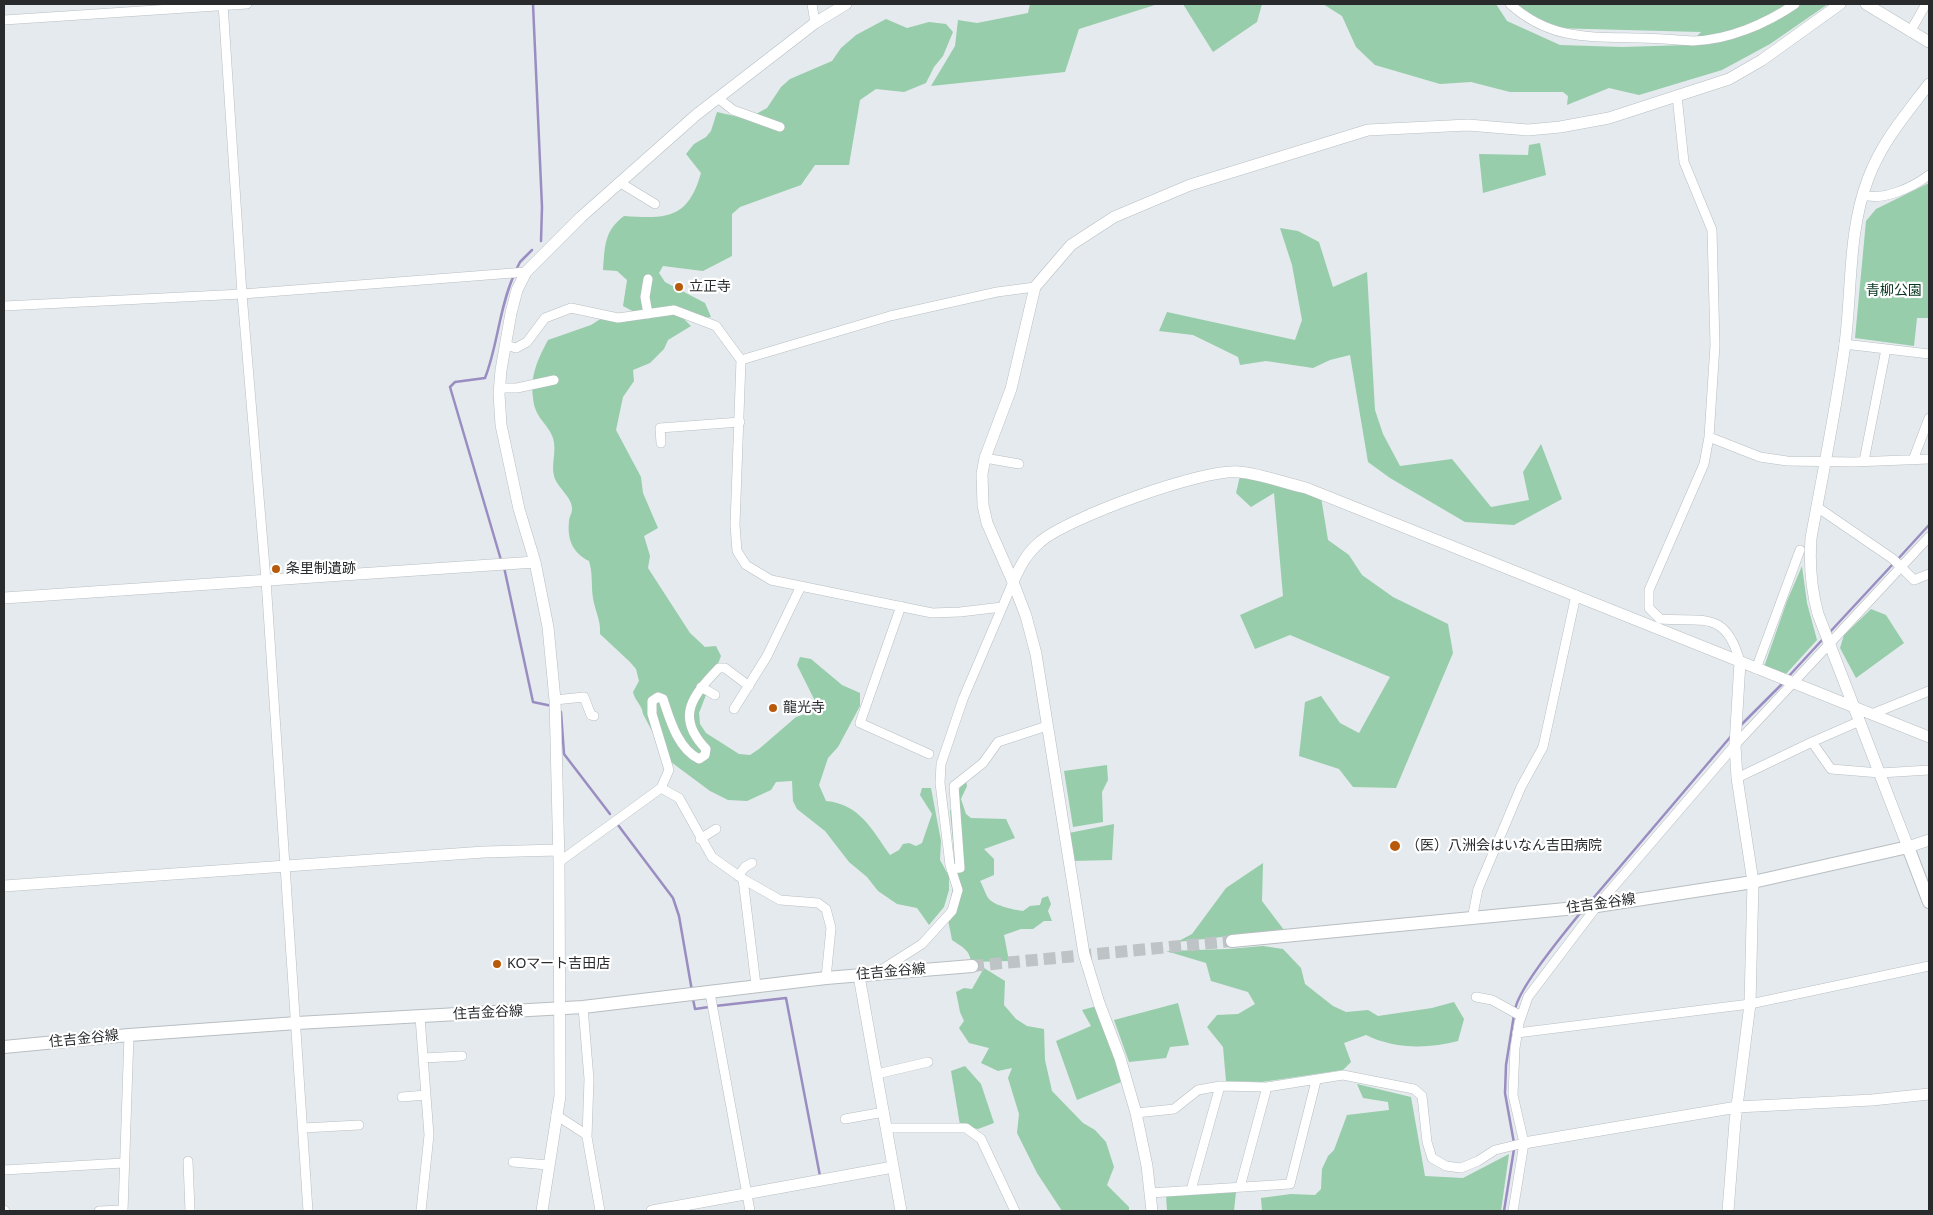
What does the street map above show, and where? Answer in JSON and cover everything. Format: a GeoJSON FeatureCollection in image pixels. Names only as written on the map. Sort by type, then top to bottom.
{"type":"FeatureCollection","features":[{"type":"Feature","properties":{"kind":"main road","name":"住吉金谷線"},"geometry":{"type":"LineString","coordinates":[[1232,941],[1597,906],[1753,882],[1908,847]]}},
{"type":"Feature","properties":{"kind":"main road"},"geometry":{"type":"LineString","coordinates":[[1908,847],[1929,902]]}},
{"type":"Feature","properties":{"kind":"main road","name":"住吉金谷線"},"geometry":{"type":"LineString","coordinates":[[4,1047],[129,1035],[296,1023],[583,1007],[701,996],[756,986],[826,978],[972,966]]}},
{"type":"Feature","properties":{"kind":"street"},"geometry":{"type":"LineString","coordinates":[[4,20],[247,4]]}},
{"type":"Feature","properties":{"kind":"street"},"geometry":{"type":"LineString","coordinates":[[812,4],[814,23]]}},
{"type":"Feature","properties":{"kind":"street"},"geometry":{"type":"LineString","coordinates":[[542,1211],[560,1096],[558,1009],[559,862],[555,704],[548,627],[535,562],[519,509],[500,425],[499,388],[505,345],[517,290],[524,272],[619,182],[718,98],[814,23],[846,4]]}},
{"type":"Feature","properties":{"kind":"street"},"geometry":{"type":"LineString","coordinates":[[1510,4],[1523,16],[1550,30],[1579,37],[1693,41],[1710,41],[1725,36],[1776,17],[1795,4]]}},
{"type":"Feature","properties":{"kind":"street"},"geometry":{"type":"LineString","coordinates":[[1152,1211],[1147,1166],[1136,1113],[1120,1058],[1099,1003],[1084,954],[1036,654],[1013,582],[987,523],[983,506],[985,458],[1011,389],[1035,287],[1071,245],[1114,216],[1190,185],[1368,130],[1468,125],[1528,130],[1560,127],[1609,118],[1738,74],[1762,60],[1840,4]]}},
{"type":"Feature","properties":{"kind":"street"},"geometry":{"type":"LineString","coordinates":[[1866,4],[1929,42]]}},
{"type":"Feature","properties":{"kind":"street"},"geometry":{"type":"LineString","coordinates":[[1910,32],[1926,4]]}},
{"type":"Feature","properties":{"kind":"street"},"geometry":{"type":"LineString","coordinates":[[223,5],[242,294],[266,580],[308,1211]]}},
{"type":"Feature","properties":{"kind":"street"},"geometry":{"type":"LineString","coordinates":[[1929,84],[1888,140],[1871,171],[1863,195],[1856,229],[1844,344],[1817,507],[1810,563],[1811,587],[1827,638],[1908,847],[1929,840]]}},
{"type":"Feature","properties":{"kind":"street"},"geometry":{"type":"LineString","coordinates":[[1677,96],[1684,162],[1712,230],[1714,246],[1715,345],[1709,437],[1704,464],[1699,481],[1649,590],[1649,608],[1660,619],[1699,619],[1718,625],[1729,633],[1740,662],[1736,726],[1737,778],[1753,882],[1750,1004],[1737,1107],[1728,1211]]}},
{"type":"Feature","properties":{"kind":"street"},"geometry":{"type":"LineString","coordinates":[[718,98],[732,110],[780,127]]}},
{"type":"Feature","properties":{"kind":"street"},"geometry":{"type":"LineString","coordinates":[[1863,195],[1874,198],[1886,195],[1929,175]]}},
{"type":"Feature","properties":{"kind":"street"},"geometry":{"type":"LineString","coordinates":[[619,182],[655,204]]}},
{"type":"Feature","properties":{"kind":"street"},"geometry":{"type":"LineString","coordinates":[[4,306],[242,294],[524,272]]}},
{"type":"Feature","properties":{"kind":"street"},"geometry":{"type":"LineString","coordinates":[[648,279],[645,297],[648,314]]}},
{"type":"Feature","properties":{"kind":"street"},"geometry":{"type":"LineString","coordinates":[[741,360],[890,316],[997,292],[1035,287]]}},
{"type":"Feature","properties":{"kind":"street"},"geometry":{"type":"LineString","coordinates":[[505,345],[516,348],[527,342],[545,318],[571,308],[618,318],[674,310],[716,326],[741,360],[735,525],[737,551],[746,565],[756,573],[771,580],[932,613],[1002,607]]}},
{"type":"Feature","properties":{"kind":"street"},"geometry":{"type":"LineString","coordinates":[[1844,344],[1929,354]]}},
{"type":"Feature","properties":{"kind":"street"},"geometry":{"type":"LineString","coordinates":[[1864,461],[1886,349]]}},
{"type":"Feature","properties":{"kind":"street"},"geometry":{"type":"LineString","coordinates":[[499,388],[517,388],[554,380]]}},
{"type":"Feature","properties":{"kind":"street"},"geometry":{"type":"LineString","coordinates":[[1913,460],[1929,418]]}},
{"type":"Feature","properties":{"kind":"street"},"geometry":{"type":"LineString","coordinates":[[661,443],[660,428],[740,422]]}},
{"type":"Feature","properties":{"kind":"street"},"geometry":{"type":"LineString","coordinates":[[1709,437],[1760,457],[1787,461],[1825,462],[1929,459]]}},
{"type":"Feature","properties":{"kind":"street"},"geometry":{"type":"LineString","coordinates":[[985,458],[1019,464]]}},
{"type":"Feature","properties":{"kind":"street"},"geometry":{"type":"LineString","coordinates":[[875,974],[922,944],[952,911],[958,890],[951,869],[940,783],[941,764],[963,699],[1021,562],[1040,542],[1054,531],[1170,485],[1216,473],[1239,472],[1306,488],[1929,737]]}},
{"type":"Feature","properties":{"kind":"street"},"geometry":{"type":"LineString","coordinates":[[1817,507],[1893,559],[1914,580],[1929,574]]}},
{"type":"Feature","properties":{"kind":"street"},"geometry":{"type":"LineString","coordinates":[[1513,1211],[1522,1144],[1513,1095],[1517,1033],[1528,997],[1597,906],[1788,681],[1827,638],[1901,568],[1929,538]]}},
{"type":"Feature","properties":{"kind":"street"},"geometry":{"type":"LineString","coordinates":[[1756,668],[1800,550]]}},
{"type":"Feature","properties":{"kind":"street"},"geometry":{"type":"LineString","coordinates":[[4,598],[535,562]]}},
{"type":"Feature","properties":{"kind":"street"},"geometry":{"type":"LineString","coordinates":[[734,709],[767,656],[801,586]]}},
{"type":"Feature","properties":{"kind":"street"},"geometry":{"type":"LineString","coordinates":[[1472,919],[1478,890],[1521,786],[1543,747],[1576,595]]}},
{"type":"Feature","properties":{"kind":"street"},"geometry":{"type":"LineString","coordinates":[[901,606],[860,723],[929,754]]}},
{"type":"Feature","properties":{"kind":"street"},"geometry":{"type":"LineString","coordinates":[[559,862],[660,788],[669,770],[652,714],[652,701],[658,696],[663,699],[672,726],[690,754],[699,759],[705,755],[706,749],[693,736],[688,714],[701,687],[719,668],[725,668],[749,686]]}},
{"type":"Feature","properties":{"kind":"street"},"geometry":{"type":"LineString","coordinates":[[701,687],[715,695]]}},
{"type":"Feature","properties":{"kind":"street"},"geometry":{"type":"LineString","coordinates":[[1872,714],[1929,691]]}},
{"type":"Feature","properties":{"kind":"street"},"geometry":{"type":"LineString","coordinates":[[555,704],[584,697],[591,715],[594,716]]}},
{"type":"Feature","properties":{"kind":"street"},"geometry":{"type":"LineString","coordinates":[[1737,778],[1860,721]]}},
{"type":"Feature","properties":{"kind":"street"},"geometry":{"type":"LineString","coordinates":[[951,869],[960,868],[954,786],[983,763],[998,742],[1047,726]]}},
{"type":"Feature","properties":{"kind":"street"},"geometry":{"type":"LineString","coordinates":[[1812,742],[1832,769],[1880,773],[1929,770]]}},
{"type":"Feature","properties":{"kind":"street"},"geometry":{"type":"LineString","coordinates":[[660,788],[678,798],[712,857],[741,878],[780,900],[818,903],[826,909],[831,928],[826,978]]}},
{"type":"Feature","properties":{"kind":"street"},"geometry":{"type":"LineString","coordinates":[[700,839],[716,829]]}},
{"type":"Feature","properties":{"kind":"street"},"geometry":{"type":"LineString","coordinates":[[4,886],[484,852],[558,850]]}},
{"type":"Feature","properties":{"kind":"street"},"geometry":{"type":"LineString","coordinates":[[752,863],[745,867],[741,878],[756,986]]}},
{"type":"Feature","properties":{"kind":"street"},"geometry":{"type":"LineString","coordinates":[[1517,1033],[1750,1004],[1929,966]]}},
{"type":"Feature","properties":{"kind":"street"},"geometry":{"type":"LineString","coordinates":[[859,976],[901,1211]]}},
{"type":"Feature","properties":{"kind":"street"},"geometry":{"type":"LineString","coordinates":[[701,996],[713,1010],[750,1211]]}},
{"type":"Feature","properties":{"kind":"street"},"geometry":{"type":"LineString","coordinates":[[1476,998],[1492,1000],[1507,1010],[1521,1016]]}},
{"type":"Feature","properties":{"kind":"street"},"geometry":{"type":"LineString","coordinates":[[583,1007],[589,1079],[587,1135],[600,1211]]}},
{"type":"Feature","properties":{"kind":"street"},"geometry":{"type":"LineString","coordinates":[[420,1017],[429,1135],[421,1211]]}},
{"type":"Feature","properties":{"kind":"street"},"geometry":{"type":"LineString","coordinates":[[99,1211],[123,1211],[123,1163],[129,1035]]}},
{"type":"Feature","properties":{"kind":"street"},"geometry":{"type":"LineString","coordinates":[[423,1058],[462,1056]]}},
{"type":"Feature","properties":{"kind":"street"},"geometry":{"type":"LineString","coordinates":[[877,1074],[928,1062]]}},
{"type":"Feature","properties":{"kind":"street"},"geometry":{"type":"LineString","coordinates":[[1136,1113],[1174,1110],[1198,1090],[1220,1086],[1267,1087],[1316,1081],[1343,1075],[1414,1089],[1422,1096],[1427,1142],[1432,1158],[1446,1166],[1461,1168],[1478,1161],[1494,1150],[1508,1146],[1737,1107],[1872,1100],[1929,1094]]}},
{"type":"Feature","properties":{"kind":"street"},"geometry":{"type":"LineString","coordinates":[[1150,1193],[1290,1184],[1316,1081]]}},
{"type":"Feature","properties":{"kind":"street"},"geometry":{"type":"LineString","coordinates":[[1191,1190],[1220,1086]]}},
{"type":"Feature","properties":{"kind":"street"},"geometry":{"type":"LineString","coordinates":[[1240,1187],[1267,1087]]}},
{"type":"Feature","properties":{"kind":"street"},"geometry":{"type":"LineString","coordinates":[[402,1096],[426,1095]]}},
{"type":"Feature","properties":{"kind":"street"},"geometry":{"type":"LineString","coordinates":[[845,1119],[884,1112]]}},
{"type":"Feature","properties":{"kind":"street"},"geometry":{"type":"LineString","coordinates":[[556,1115],[587,1135]]}},
{"type":"Feature","properties":{"kind":"street"},"geometry":{"type":"LineString","coordinates":[[303,1128],[358,1125]]}},
{"type":"Feature","properties":{"kind":"street"},"geometry":{"type":"LineString","coordinates":[[887,1128],[966,1128],[974,1132],[981,1138],[1015,1211]]}},
{"type":"Feature","properties":{"kind":"street"},"geometry":{"type":"LineString","coordinates":[[188,1161],[190,1211]]}},
{"type":"Feature","properties":{"kind":"street"},"geometry":{"type":"LineString","coordinates":[[513,1162],[548,1165]]}},
{"type":"Feature","properties":{"kind":"street"},"geometry":{"type":"LineString","coordinates":[[4,1170],[123,1163]]}},
{"type":"Feature","properties":{"kind":"street"},"geometry":{"type":"LineString","coordinates":[[652,1211],[892,1167]]}},
{"type":"Feature","properties":{"kind":"green space"},"geometry":{"type":"Polygon","coordinates":[[[1030,4],[1158,4],[1079,29],[1065,72],[931,86],[955,46],[958,20],[977,23],[1028,13],[1030,4]]]}},
{"type":"Feature","properties":{"kind":"green space"},"geometry":{"type":"Polygon","coordinates":[[[1183,4],[1262,4],[1257,22],[1213,52],[1183,4]]]}},
{"type":"Feature","properties":{"kind":"green space"},"geometry":{"type":"Polygon","coordinates":[[[1323,4],[1496,4],[1507,21],[1560,45],[1622,47],[1688,45],[1701,32],[1551,28],[1516,4],[1828,4],[1770,44],[1722,70],[1639,95],[1609,88],[1567,105],[1568,96],[1563,92],[1510,92],[1471,82],[1440,84],[1375,65],[1356,47],[1342,16],[1323,4]]]}},
{"type":"Feature","properties":{"kind":"green space"},"geometry":{"type":"Polygon","coordinates":[[[886,19],[907,28],[929,22],[946,24],[953,32],[943,56],[934,67],[926,83],[904,92],[876,89],[860,100],[849,165],[815,165],[801,185],[740,207],[732,214],[732,256],[703,271],[663,266],[659,273],[665,282],[705,303],[711,317],[691,321],[680,315],[691,326],[668,340],[664,349],[650,363],[633,370],[634,381],[623,397],[616,430],[641,477],[643,493],[658,528],[644,536],[650,556],[648,568],[690,633],[705,647],[716,646],[721,656],[699,713],[700,724],[706,733],[739,754],[750,755],[759,749],[796,717],[805,714],[815,701],[797,665],[800,657],[811,659],[842,685],[860,693],[860,706],[838,747],[828,758],[819,785],[826,801],[848,807],[864,820],[890,855],[899,850],[903,844],[909,843],[916,846],[922,843],[932,814],[920,795],[922,788],[931,788],[941,841],[940,860],[949,876],[949,890],[944,907],[929,925],[917,908],[897,904],[878,891],[867,877],[849,862],[825,831],[797,809],[793,801],[792,781],[776,782],[771,790],[747,801],[728,800],[710,791],[667,759],[634,695],[633,692],[639,681],[636,669],[600,634],[599,620],[593,598],[589,561],[575,550],[570,540],[569,520],[572,505],[554,476],[553,438],[536,411],[532,390],[536,368],[548,340],[591,325],[602,318],[640,315],[623,306],[627,280],[617,271],[603,270],[605,246],[609,233],[624,216],[664,216],[674,213],[690,200],[701,173],[686,154],[694,144],[706,137],[711,131],[717,112],[747,119],[767,108],[781,87],[790,79],[832,61],[841,48],[856,35],[886,19]]]}},
{"type":"Feature","properties":{"kind":"green space"},"geometry":{"type":"Polygon","coordinates":[[[1540,143],[1546,175],[1483,193],[1479,154],[1528,155],[1529,145],[1540,143]]]}},
{"type":"Feature","properties":{"kind":"green space","name":"青柳公園"},"geometry":{"type":"Polygon","coordinates":[[[1929,183],[1929,318],[1917,318],[1914,346],[1855,338],[1866,221],[1876,209],[1929,183]]]}},
{"type":"Feature","properties":{"kind":"green space"},"geometry":{"type":"Polygon","coordinates":[[[1280,228],[1298,231],[1319,242],[1333,287],[1367,272],[1375,410],[1383,434],[1400,466],[1452,459],[1491,507],[1529,500],[1523,472],[1541,444],[1562,499],[1514,525],[1465,522],[1390,478],[1368,462],[1350,355],[1330,360],[1313,368],[1266,361],[1240,365],[1238,357],[1193,335],[1159,331],[1167,312],[1295,340],[1302,320],[1292,265],[1280,228]]]}},
{"type":"Feature","properties":{"kind":"green space"},"geometry":{"type":"Polygon","coordinates":[[[1240,476],[1321,497],[1328,540],[1349,555],[1362,575],[1393,597],[1448,624],[1453,653],[1396,788],[1353,787],[1339,769],[1299,756],[1305,702],[1321,696],[1340,723],[1359,733],[1390,677],[1290,635],[1255,649],[1240,615],[1283,596],[1274,493],[1251,507],[1236,493],[1240,476]]]}},
{"type":"Feature","properties":{"kind":"green space"},"geometry":{"type":"Polygon","coordinates":[[[1802,566],[1807,603],[1817,640],[1785,675],[1764,667],[1787,601],[1802,566]]]}},
{"type":"Feature","properties":{"kind":"green space"},"geometry":{"type":"Polygon","coordinates":[[[1871,609],[1886,615],[1904,643],[1856,678],[1840,648],[1844,635],[1871,609]]]}},
{"type":"Feature","properties":{"kind":"green space"},"geometry":{"type":"Polygon","coordinates":[[[1107,765],[1108,780],[1102,792],[1103,822],[1073,827],[1064,771],[1107,765]]]}},
{"type":"Feature","properties":{"kind":"green space"},"geometry":{"type":"Polygon","coordinates":[[[966,781],[967,786],[961,799],[966,814],[971,818],[1006,819],[1015,838],[984,849],[994,859],[994,875],[980,881],[988,898],[1000,906],[1023,911],[1030,906],[1040,905],[1042,898],[1048,896],[1051,904],[1048,911],[1052,921],[1044,921],[1033,929],[1021,929],[1004,935],[1009,961],[971,962],[967,952],[952,940],[947,915],[956,874],[950,810],[954,812],[958,791],[966,781]]]}},
{"type":"Feature","properties":{"kind":"green space"},"geometry":{"type":"Polygon","coordinates":[[[1114,824],[1112,860],[1073,861],[1069,833],[1114,824]]]}},
{"type":"Feature","properties":{"kind":"green space"},"geometry":{"type":"Polygon","coordinates":[[[1263,863],[1262,901],[1284,930],[1177,942],[1192,934],[1226,888],[1263,863]]]}},
{"type":"Feature","properties":{"kind":"green space"},"geometry":{"type":"Polygon","coordinates":[[[1263,946],[1283,949],[1301,968],[1305,984],[1333,1006],[1346,1012],[1368,1010],[1378,1016],[1432,1008],[1454,1002],[1464,1019],[1458,1041],[1447,1044],[1411,1046],[1388,1043],[1366,1035],[1344,1043],[1351,1062],[1343,1070],[1262,1082],[1226,1081],[1223,1047],[1207,1027],[1217,1015],[1238,1014],[1255,1004],[1248,992],[1211,981],[1206,963],[1166,951],[1263,946]]]}},
{"type":"Feature","properties":{"kind":"green space"},"geometry":{"type":"Polygon","coordinates":[[[984,968],[1005,981],[1004,1005],[1016,1019],[1027,1026],[1044,1029],[1045,1060],[1052,1091],[1083,1123],[1095,1130],[1106,1142],[1114,1167],[1107,1185],[1129,1207],[1129,1211],[1062,1211],[1037,1173],[1017,1133],[1019,1114],[1008,1078],[1012,1068],[998,1071],[981,1063],[989,1048],[969,1043],[959,1028],[964,1021],[956,992],[964,988],[972,989],[984,968]]]}},
{"type":"Feature","properties":{"kind":"green space"},"geometry":{"type":"Polygon","coordinates":[[[1178,1003],[1189,1045],[1170,1047],[1166,1058],[1129,1062],[1114,1020],[1178,1003]]]}},
{"type":"Feature","properties":{"kind":"green space"},"geometry":{"type":"Polygon","coordinates":[[[1097,1006],[1126,1080],[1077,1100],[1056,1041],[1091,1026],[1082,1010],[1097,1006]]]}},
{"type":"Feature","properties":{"kind":"green space"},"geometry":{"type":"Polygon","coordinates":[[[965,1066],[981,1084],[994,1123],[978,1129],[960,1125],[951,1071],[965,1066]]]}},
{"type":"Feature","properties":{"kind":"green space"},"geometry":{"type":"Polygon","coordinates":[[[1357,1084],[1411,1097],[1425,1176],[1463,1178],[1509,1154],[1501,1211],[1262,1211],[1261,1198],[1291,1194],[1315,1195],[1321,1189],[1322,1169],[1328,1156],[1334,1150],[1347,1115],[1389,1110],[1388,1102],[1363,1098],[1357,1084]]]}},
{"type":"Feature","properties":{"kind":"green space"},"geometry":{"type":"Polygon","coordinates":[[[1236,1192],[1234,1211],[1167,1211],[1166,1195],[1236,1192]]]}},
{"type":"Feature","properties":{"kind":"waterway"},"geometry":{"type":"LineString","coordinates":[[533,4],[542,207],[541,241]]}},
{"type":"Feature","properties":{"kind":"waterway"},"geometry":{"type":"LineString","coordinates":[[516,270],[520,262],[532,250]]}},
{"type":"Feature","properties":{"kind":"waterway"},"geometry":{"type":"LineString","coordinates":[[501,560],[450,387],[455,382],[485,378],[493,353],[505,300],[514,275]]}},
{"type":"Feature","properties":{"kind":"waterway"},"geometry":{"type":"LineString","coordinates":[[1897,560],[1929,525]]}},
{"type":"Feature","properties":{"kind":"waterway"},"geometry":{"type":"LineString","coordinates":[[1829,633],[1893,564]]}},
{"type":"Feature","properties":{"kind":"waterway"},"geometry":{"type":"LineString","coordinates":[[504,567],[533,702],[552,706]]}},
{"type":"Feature","properties":{"kind":"waterway"},"geometry":{"type":"LineString","coordinates":[[1788,677],[1823,639]]}},
{"type":"Feature","properties":{"kind":"waterway"},"geometry":{"type":"LineString","coordinates":[[1739,727],[1783,683]]}},
{"type":"Feature","properties":{"kind":"waterway"},"geometry":{"type":"LineString","coordinates":[[561,712],[564,754],[610,814]]}},
{"type":"Feature","properties":{"kind":"waterway"},"geometry":{"type":"LineString","coordinates":[[1590,902],[1732,735]]}},
{"type":"Feature","properties":{"kind":"waterway"},"geometry":{"type":"LineString","coordinates":[[618,825],[673,898],[679,916],[692,991]]}},
{"type":"Feature","properties":{"kind":"waterway"},"geometry":{"type":"LineString","coordinates":[[1515,1010],[1518,1000],[1533,974],[1581,912]]}},
{"type":"Feature","properties":{"kind":"waterway"},"geometry":{"type":"LineString","coordinates":[[715,1006],[786,998],[820,1176]]}},
{"type":"Feature","properties":{"kind":"waterway"},"geometry":{"type":"LineString","coordinates":[[693,999],[695,1009],[709,1007]]}},
{"type":"Feature","properties":{"kind":"waterway"},"geometry":{"type":"LineString","coordinates":[[1514,1015],[1506,1065],[1505,1093],[1514,1143]]}},
{"type":"Feature","properties":{"kind":"waterway"},"geometry":{"type":"LineString","coordinates":[[1504,1211],[1514,1149]]}},
{"type":"Feature","properties":{"kind":"tunnel"},"geometry":{"type":"LineString","coordinates":[[972,966],[1232,941]]}},
{"type":"Feature","properties":{"kind":"place","name":"立正寺"},"geometry":{"type":"Point","coordinates":[679,287]}},
{"type":"Feature","properties":{"kind":"place","name":"条里制遺跡"},"geometry":{"type":"Point","coordinates":[276,569]}},
{"type":"Feature","properties":{"kind":"place","name":"龍光寺"},"geometry":{"type":"Point","coordinates":[773,708]}},
{"type":"Feature","properties":{"kind":"place","name":"（医）八洲会はいなん吉田病院"},"geometry":{"type":"Point","coordinates":[1395,846]}},
{"type":"Feature","properties":{"kind":"place","name":"KOマート吉田店"},"geometry":{"type":"Point","coordinates":[497,964]}}]}
